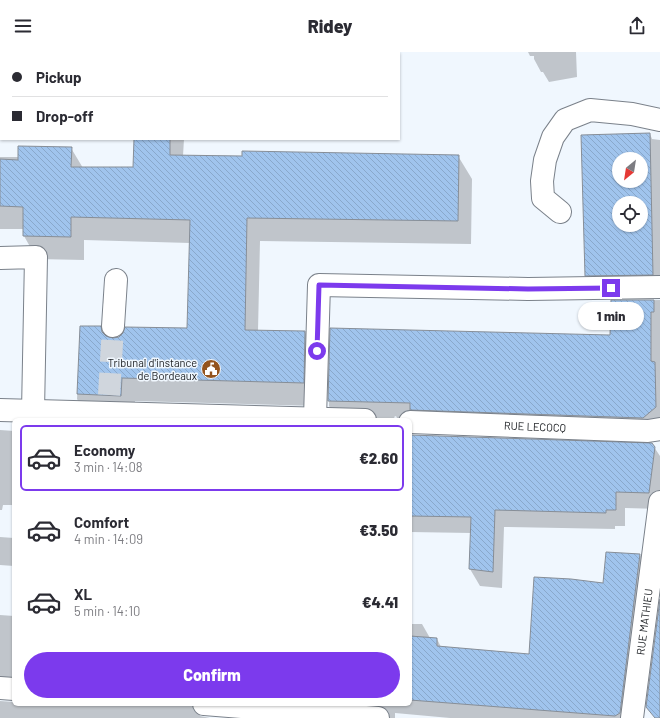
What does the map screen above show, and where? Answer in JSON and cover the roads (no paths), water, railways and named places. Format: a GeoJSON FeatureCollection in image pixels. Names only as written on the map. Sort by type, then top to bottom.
{"type":"FeatureCollection","features":[{"type":"Feature","properties":{"kind":"street"},"geometry":{"type":"LineString","coordinates":[[560,212],[543,198],[542,181],[545,160],[553,137],[564,120],[590,110],[632,114],[660,120]]}},
{"type":"Feature","properties":{"kind":"street"},"geometry":{"type":"LineString","coordinates":[[0,258],[36,257],[33,411]]}},
{"type":"Feature","properties":{"kind":"street"},"geometry":{"type":"LineString","coordinates":[[113,326],[116,280]]}},
{"type":"Feature","properties":{"kind":"street"},"geometry":{"type":"LineString","coordinates":[[0,410],[33,411],[108,404],[315,418],[319,285],[528,289],[660,286]]}},
{"type":"Feature","properties":{"kind":"street","name":"RUE LECOCQ"},"geometry":{"type":"LineString","coordinates":[[412,422],[648,431],[660,429]]}},
{"type":"Feature","properties":{"kind":"street","name":"RUE MATHIEU"},"geometry":{"type":"LineString","coordinates":[[632,718],[660,502]]}},
{"type":"Feature","properties":{"kind":"street"},"geometry":{"type":"LineString","coordinates":[[0,688],[12,689]]}},
{"type":"Feature","properties":{"kind":"street"},"geometry":{"type":"LineString","coordinates":[[229,706],[378,718]]}},
{"type":"Feature","properties":{"kind":"tunnel"},"geometry":{"type":"LineString","coordinates":[[109,395],[113,326]]}},
{"type":"Feature","properties":{"kind":"place","name":"Tribunal d'instance de Bordeaux"},"geometry":{"type":"Point","coordinates":[211,369]}}]}
